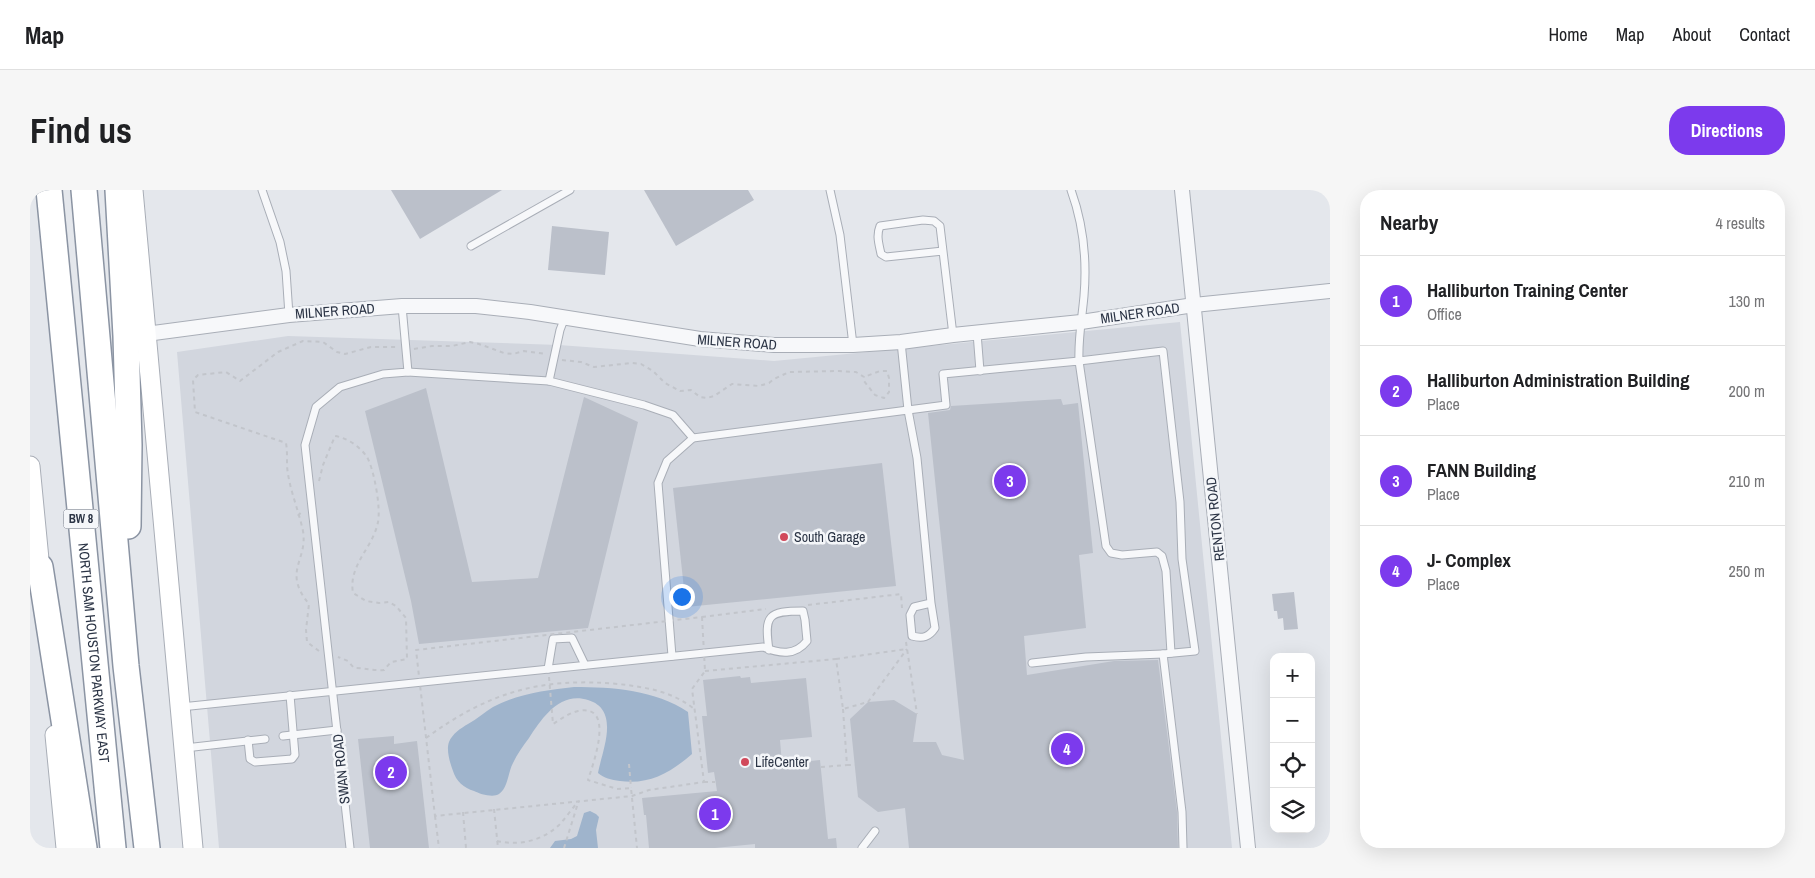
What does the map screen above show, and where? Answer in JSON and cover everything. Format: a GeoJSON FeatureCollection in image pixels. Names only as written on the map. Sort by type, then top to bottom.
{"type":"FeatureCollection","features":[{"type":"Feature","properties":{"kind":"highway","name":"NORTH SAM HOUSTON PARKWAY EAST"},"geometry":{"type":"LineString","coordinates":[[49,190],[113,848]]}},
{"type":"Feature","properties":{"kind":"highway","name":"BW 8"},"geometry":{"type":"LineString","coordinates":[[84,190],[126,666],[147,848]]}},
{"type":"Feature","properties":{"kind":"highway"},"geometry":{"type":"LineString","coordinates":[[118,190],[129,445],[126,666]]}},
{"type":"Feature","properties":{"kind":"highway"},"geometry":{"type":"LineString","coordinates":[[40,567],[84,848]]}},
{"type":"Feature","properties":{"kind":"main road"},"geometry":{"type":"LineString","coordinates":[[133,190],[194,848]]}},
{"type":"Feature","properties":{"kind":"main road"},"geometry":{"type":"LineString","coordinates":[[30,466],[66,848]]}},
{"type":"Feature","properties":{"kind":"street","name":"RENTON ROAD"},"geometry":{"type":"LineString","coordinates":[[1182,190],[1248,848]]}},
{"type":"Feature","properties":{"kind":"street","name":"MILNER ROAD"},"geometry":{"type":"LineString","coordinates":[[146,334],[289,315],[402,306],[476,306],[565,317],[700,340],[774,345],[853,345],[901,342],[1081,322],[1194,305],[1330,291]]}},
{"type":"Feature","properties":{"kind":"lane"},"geometry":{"type":"LineString","coordinates":[[262,190],[280,242],[286,271],[289,315]]}},
{"type":"Feature","properties":{"kind":"lane"},"geometry":{"type":"LineString","coordinates":[[470,246],[570,190]]}},
{"type":"Feature","properties":{"kind":"lane"},"geometry":{"type":"LineString","coordinates":[[830,190],[840,235],[853,345]]}},
{"type":"Feature","properties":{"kind":"lane"},"geometry":{"type":"LineString","coordinates":[[1070,190],[1082,230],[1084,294],[1079,361],[1106,546],[1111,553],[1122,555],[1157,552],[1162,556],[1166,571],[1171,653]]}},
{"type":"Feature","properties":{"kind":"lane"},"geometry":{"type":"LineString","coordinates":[[943,250],[886,257],[881,254],[878,232],[880,226],[923,220],[934,221],[940,226],[943,250],[953,335]]}},
{"type":"Feature","properties":{"kind":"lane"},"geometry":{"type":"LineString","coordinates":[[402,306],[408,372]]}},
{"type":"Feature","properties":{"kind":"lane"},"geometry":{"type":"LineString","coordinates":[[549,381],[565,317]]}},
{"type":"Feature","properties":{"kind":"lane"},"geometry":{"type":"LineString","coordinates":[[977,333],[980,371]]}},
{"type":"Feature","properties":{"kind":"lane"},"geometry":{"type":"LineString","coordinates":[[901,342],[908,410],[917,458],[930,604],[935,628],[931,635],[920,638],[912,636],[910,615],[914,607],[930,604]]}},
{"type":"Feature","properties":{"kind":"lane"},"geometry":{"type":"LineString","coordinates":[[672,656],[658,483],[667,461],[693,438],[946,405],[943,374],[1163,351],[1180,502],[1182,559],[1195,650],[1163,654],[1086,657],[1032,663]]}},
{"type":"Feature","properties":{"kind":"lane","name":"SWAN ROAD"},"geometry":{"type":"LineString","coordinates":[[350,848],[305,445],[316,407],[340,387],[383,374],[408,372],[549,381],[644,405],[673,415],[693,438]]}},
{"type":"Feature","properties":{"kind":"lane"},"geometry":{"type":"LineString","coordinates":[[181,707],[763,647],[770,650],[786,653],[794,652],[802,648],[807,641],[803,611],[774,614],[769,619],[770,650]]}},
{"type":"Feature","properties":{"kind":"lane"},"geometry":{"type":"LineString","coordinates":[[548,669],[553,639],[572,638],[585,665]]}},
{"type":"Feature","properties":{"kind":"lane"},"geometry":{"type":"LineString","coordinates":[[1163,654],[1182,812],[1183,848]]}},
{"type":"Feature","properties":{"kind":"lane"},"geometry":{"type":"LineString","coordinates":[[248,740],[250,759],[255,762],[292,759],[295,755],[290,695]]}},
{"type":"Feature","properties":{"kind":"lane"},"geometry":{"type":"LineString","coordinates":[[283,736],[337,730]]}},
{"type":"Feature","properties":{"kind":"lane"},"geometry":{"type":"LineString","coordinates":[[185,748],[265,738]]}},
{"type":"Feature","properties":{"kind":"lane"},"geometry":{"type":"LineString","coordinates":[[862,848],[875,831]]}},
{"type":"Feature","properties":{"kind":"path"},"geometry":{"type":"LineString","coordinates":[[298,516],[318,494],[323,465],[335,436],[350,442],[368,459],[378,497],[379,512],[378,523],[354,572],[351,583],[353,593],[366,601],[389,602],[396,606],[406,618],[407,659],[390,662],[384,670],[375,671],[368,668],[354,668],[348,661],[321,653],[307,642],[306,630],[309,604],[303,597],[296,579],[296,571],[304,541],[287,472],[286,443],[195,412],[193,380],[198,375],[226,372],[240,381],[278,352],[303,341],[323,342],[337,352],[345,354],[371,347],[416,350],[432,346],[452,346],[470,342],[504,353],[513,354],[524,351],[573,362],[581,362],[594,367],[632,363],[641,364],[654,371],[665,383],[680,391],[690,390],[700,397],[707,398],[714,396],[732,384],[759,386],[770,384],[774,379],[789,372],[809,373],[839,370],[856,372],[864,377],[864,381],[875,395],[884,398],[889,392],[887,371],[880,371],[864,377]]}},
{"type":"Feature","properties":{"kind":"path"},"geometry":{"type":"LineString","coordinates":[[806,605],[901,594],[903,612]]}},
{"type":"Feature","properties":{"kind":"path"},"geometry":{"type":"LineString","coordinates":[[439,848],[416,650],[670,622],[768,609]]}},
{"type":"Feature","properties":{"kind":"path"},"geometry":{"type":"LineString","coordinates":[[702,617],[705,671],[692,690],[704,782]]}},
{"type":"Feature","properties":{"kind":"path"},"geometry":{"type":"LineString","coordinates":[[906,640],[917,714]]}},
{"type":"Feature","properties":{"kind":"path"},"geometry":{"type":"LineString","coordinates":[[705,671],[836,659],[907,649]]}},
{"type":"Feature","properties":{"kind":"path"},"geometry":{"type":"LineString","coordinates":[[843,708],[868,702],[907,649]]}},
{"type":"Feature","properties":{"kind":"path"},"geometry":{"type":"LineString","coordinates":[[836,659],[843,708],[847,765]]}},
{"type":"Feature","properties":{"kind":"path"},"geometry":{"type":"LineString","coordinates":[[426,738],[446,723],[484,702],[518,690],[549,684],[582,682],[640,687],[668,694],[694,709]]}},
{"type":"Feature","properties":{"kind":"path"},"geometry":{"type":"LineString","coordinates":[[549,684],[554,724],[579,710],[596,715],[600,725],[598,745],[588,780],[617,789],[631,788]]}},
{"type":"Feature","properties":{"kind":"path"},"geometry":{"type":"LineString","coordinates":[[629,764],[637,848]]}},
{"type":"Feature","properties":{"kind":"path"},"geometry":{"type":"LineString","coordinates":[[821,767],[855,764]]}},
{"type":"Feature","properties":{"kind":"path"},"geometry":{"type":"LineString","coordinates":[[435,816],[632,796],[649,790],[715,782]]}},
{"type":"Feature","properties":{"kind":"path"},"geometry":{"type":"LineString","coordinates":[[564,848],[579,801]]}},
{"type":"Feature","properties":{"kind":"path"},"geometry":{"type":"LineString","coordinates":[[497,841],[521,842],[537,839],[559,825],[579,801]]}},
{"type":"Feature","properties":{"kind":"path"},"geometry":{"type":"LineString","coordinates":[[494,809],[498,848]]}},
{"type":"Feature","properties":{"kind":"path"},"geometry":{"type":"LineString","coordinates":[[463,812],[466,848]]}},
{"type":"Feature","properties":{"kind":"shaded area"},"geometry":{"type":"Polygon","coordinates":[[[1180,322],[1232,848],[219,848],[177,352],[288,336],[559,345],[774,361],[1180,322]]]}},
{"type":"Feature","properties":{"kind":"water"},"geometry":{"type":"Polygon","coordinates":[[[574,687],[619,689],[648,694],[688,712],[692,754],[676,767],[650,779],[631,782],[617,781],[605,777],[598,773],[607,732],[607,722],[604,713],[598,705],[588,700],[569,699],[553,708],[540,722],[516,756],[504,788],[499,794],[490,796],[480,793],[467,788],[458,781],[454,775],[448,749],[450,739],[457,731],[493,707],[512,699],[543,691],[574,687]]]}},
{"type":"Feature","properties":{"kind":"water"},"geometry":{"type":"Polygon","coordinates":[[[590,811],[599,817],[596,830],[598,848],[550,848],[555,841],[571,839],[577,836],[584,813],[590,811]]]}},
{"type":"Feature","properties":{"kind":"building"},"geometry":{"type":"Polygon","coordinates":[[[391,190],[502,190],[420,239],[391,190]]]}},
{"type":"Feature","properties":{"kind":"building"},"geometry":{"type":"Polygon","coordinates":[[[644,190],[748,190],[754,200],[676,246],[644,190]]]}},
{"type":"Feature","properties":{"kind":"building"},"geometry":{"type":"Polygon","coordinates":[[[552,226],[609,232],[605,275],[548,270],[552,226]]]}},
{"type":"Feature","properties":{"kind":"building"},"geometry":{"type":"Polygon","coordinates":[[[426,388],[472,582],[538,578],[584,397],[638,422],[588,628],[419,644],[411,601],[365,411],[426,388]]]}},
{"type":"Feature","properties":{"kind":"building"},"geometry":{"type":"Polygon","coordinates":[[[1061,399],[1063,405],[1078,403],[1093,553],[1079,555],[1086,628],[1024,636],[1027,675],[1114,661],[1158,660],[1177,812],[1178,848],[909,848],[905,808],[878,812],[858,797],[850,719],[868,702],[894,700],[917,714],[913,742],[936,742],[942,755],[964,760],[928,413],[950,410],[951,406],[1061,399]]]}},
{"type":"Feature","properties":{"kind":"building","name":"South Garage"},"geometry":{"type":"Polygon","coordinates":[[[882,463],[896,586],[686,607],[673,488],[882,463]]]}},
{"type":"Feature","properties":{"kind":"building"},"geometry":{"type":"Polygon","coordinates":[[[1294,592],[1298,629],[1284,630],[1283,618],[1278,619],[1277,611],[1274,611],[1272,594],[1294,592]]]}},
{"type":"Feature","properties":{"kind":"building","name":"LifeCenter"},"geometry":{"type":"Polygon","coordinates":[[[740,676],[741,678],[750,677],[751,683],[806,678],[812,737],[780,740],[782,764],[820,760],[828,839],[836,838],[837,848],[755,848],[755,844],[715,848],[649,848],[646,815],[644,815],[642,798],[717,791],[714,772],[708,773],[702,716],[707,716],[703,680],[740,676]]]}},
{"type":"Feature","properties":{"kind":"building"},"geometry":{"type":"Polygon","coordinates":[[[394,736],[394,744],[417,741],[429,848],[370,848],[358,739],[394,736]]]}},
{"type":"Feature","properties":{"kind":"place","name":"FANN Building"},"geometry":{"type":"Point","coordinates":[1010,481]}},
{"type":"Feature","properties":{"kind":"place","name":"South Garage"},"geometry":{"type":"Point","coordinates":[784,537]}},
{"type":"Feature","properties":{"kind":"place","name":"J- Complex"},"geometry":{"type":"Point","coordinates":[1067,749]}},
{"type":"Feature","properties":{"kind":"place","name":"LifeCenter"},"geometry":{"type":"Point","coordinates":[745,762]}},
{"type":"Feature","properties":{"kind":"place","name":"Halliburton Administration Building"},"geometry":{"type":"Point","coordinates":[391,772]}},
{"type":"Feature","properties":{"kind":"place","name":"Halliburton Training Center"},"geometry":{"type":"Point","coordinates":[715,814]}}]}
